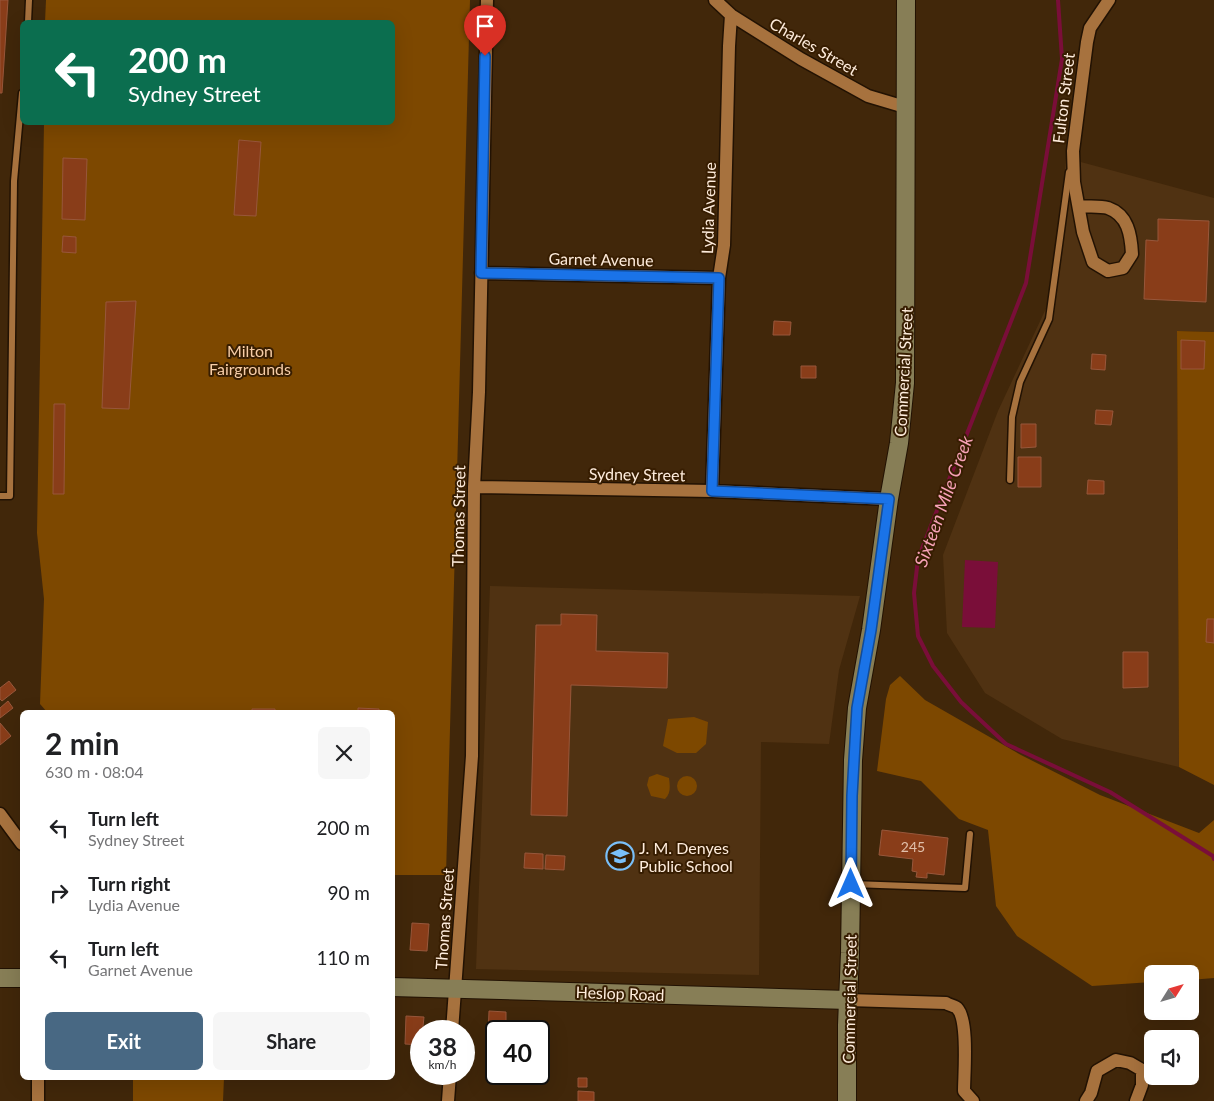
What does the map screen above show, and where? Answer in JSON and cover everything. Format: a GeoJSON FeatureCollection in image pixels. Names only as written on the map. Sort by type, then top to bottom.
{"type":"FeatureCollection","features":[{"type":"Feature","properties":{"kind":"street","name":"Thomas Street"},"geometry":{"type":"LineString","coordinates":[[453,1020],[472,756],[474,487],[479,392],[487,0]]}},
{"type":"Feature","properties":{"kind":"street","name":"Charles Street"},"geometry":{"type":"LineString","coordinates":[[715,0],[731,15],[801,59],[868,96],[905,106]]}},
{"type":"Feature","properties":{"kind":"street","name":"Commercial Street"},"geometry":{"type":"LineString","coordinates":[[847,1101],[852,796],[857,708],[871,630],[889,499],[900,443],[906,383],[906,0]]}},
{"type":"Feature","properties":{"kind":"street","name":"Fulton Street"},"geometry":{"type":"LineString","coordinates":[[1080,206],[1107,208],[1120,215],[1125,222],[1129,228],[1132,254],[1123,268],[1108,271],[1093,262],[1083,232],[1080,206],[1074,182],[1073,151],[1088,35],[1095,19],[1109,0]]}},
{"type":"Feature","properties":{"kind":"street","name":"Lydia Avenue"},"geometry":{"type":"LineString","coordinates":[[712,491],[719,278],[724,245],[731,15]]}},
{"type":"Feature","properties":{"kind":"street","name":"Garnet Avenue"},"geometry":{"type":"LineString","coordinates":[[481,273],[719,278]]}},
{"type":"Feature","properties":{"kind":"street","name":"Sydney Street"},"geometry":{"type":"LineString","coordinates":[[474,487],[712,491],[889,499]]}},
{"type":"Feature","properties":{"kind":"street"},"geometry":{"type":"LineString","coordinates":[[0,814],[20,841]]}},
{"type":"Feature","properties":{"kind":"street"},"geometry":{"type":"LineString","coordinates":[[0,978],[20,978]]}},
{"type":"Feature","properties":{"kind":"street","name":"Heslop Road"},"geometry":{"type":"LineString","coordinates":[[395,987],[848,1000]]}},
{"type":"Feature","properties":{"kind":"street"},"geometry":{"type":"LineString","coordinates":[[848,1000],[946,1003],[957,1008],[963,1021],[965,1055],[964,1091],[973,1101]]}},
{"type":"Feature","properties":{"kind":"street"},"geometry":{"type":"LineString","coordinates":[[1086,1101],[1097,1070],[1116,1060],[1130,1063],[1142,1070],[1142,1086],[1136,1101]]}},
{"type":"Feature","properties":{"kind":"street"},"geometry":{"type":"LineString","coordinates":[[38,1080],[38,1101]]}},
{"type":"Feature","properties":{"kind":"street"},"geometry":{"type":"LineString","coordinates":[[448,1101],[449,1085]]}},
{"type":"Feature","properties":{"kind":"lane"},"geometry":{"type":"LineString","coordinates":[[28,20],[30,0]]}},
{"type":"Feature","properties":{"kind":"lane"},"geometry":{"type":"LineString","coordinates":[[0,496],[10,496],[14,181],[20,115]]}},
{"type":"Feature","properties":{"kind":"lane"},"geometry":{"type":"LineString","coordinates":[[1010,480],[1012,417],[1020,382],[1049,319],[1064,199],[1073,151]]}},
{"type":"Feature","properties":{"kind":"lane"},"geometry":{"type":"LineString","coordinates":[[851,884],[965,888],[970,834]]}},
{"type":"Feature","properties":{"kind":"shaded area"},"geometry":{"type":"Polygon","coordinates":[[[1066,158],[1214,198],[1214,332],[1177,331],[1179,767],[1062,739],[985,693],[947,633],[943,555],[998,411],[1057,285],[1066,158]]]}},
{"type":"Feature","properties":{"kind":"shaded area"},"geometry":{"type":"Polygon","coordinates":[[[965,560],[998,562],[995,628],[962,627],[965,560]]]}},
{"type":"Feature","properties":{"kind":"shaded area","name":"J. M. Denyes Public School"},"geometry":{"type":"Polygon","coordinates":[[[490,586],[860,596],[839,670],[829,744],[761,742],[759,975],[476,969],[490,586]]]}},
{"type":"Feature","properties":{"kind":"green space","name":"Milton Fairgrounds"},"geometry":{"type":"Polygon","coordinates":[[[46,0],[470,0],[446,875],[395,875],[395,710],[45,710],[40,704],[44,599],[37,533],[44,125],[395,125],[395,20],[45,20],[46,0]]]}},
{"type":"Feature","properties":{"kind":"green space"},"geometry":{"type":"Polygon","coordinates":[[[1177,331],[1214,332],[1214,785],[1179,767],[1177,331]]]}},
{"type":"Feature","properties":{"kind":"green space"},"geometry":{"type":"Polygon","coordinates":[[[900,676],[925,700],[1021,755],[1100,795],[1199,833],[1214,820],[1214,978],[1199,979],[1199,965],[1144,965],[1144,983],[1092,986],[1017,936],[996,906],[988,830],[959,819],[921,781],[877,771],[886,699],[890,685],[900,676]]]}},
{"type":"Feature","properties":{"kind":"green space"},"geometry":{"type":"Polygon","coordinates":[[[694,717],[708,722],[706,744],[696,753],[677,753],[663,746],[668,719],[694,717]]]}},
{"type":"Feature","properties":{"kind":"green space"},"geometry":{"type":"Polygon","coordinates":[[[657,774],[669,778],[670,787],[665,799],[651,796],[647,785],[649,777],[657,774]]]}},
{"type":"Feature","properties":{"kind":"green space"},"geometry":{"type":"Polygon","coordinates":[[[687,776],[694,779],[697,786],[694,793],[687,796],[680,793],[677,786],[680,779],[687,776]]]}},
{"type":"Feature","properties":{"kind":"green space"},"geometry":{"type":"Polygon","coordinates":[[[133,1080],[224,1080],[223,1101],[133,1101],[133,1080]]]}},
{"type":"Feature","properties":{"kind":"building"},"geometry":{"type":"Polygon","coordinates":[[[0,0],[8,0],[2,93],[0,93],[0,0]]]}},
{"type":"Feature","properties":{"kind":"building"},"geometry":{"type":"Polygon","coordinates":[[[239,140],[261,142],[256,216],[234,215],[239,140]]]}},
{"type":"Feature","properties":{"kind":"building"},"geometry":{"type":"Polygon","coordinates":[[[63,158],[87,159],[85,220],[62,219],[63,158]]]}},
{"type":"Feature","properties":{"kind":"building"},"geometry":{"type":"Polygon","coordinates":[[[1158,219],[1209,221],[1206,302],[1144,299],[1146,240],[1158,241],[1158,219]]]}},
{"type":"Feature","properties":{"kind":"building"},"geometry":{"type":"Polygon","coordinates":[[[63,236],[76,237],[76,253],[62,252],[63,236]]]}},
{"type":"Feature","properties":{"kind":"building"},"geometry":{"type":"Polygon","coordinates":[[[136,301],[129,409],[102,408],[106,302],[136,301]]]}},
{"type":"Feature","properties":{"kind":"building"},"geometry":{"type":"Polygon","coordinates":[[[774,321],[791,322],[790,335],[773,335],[774,321]]]}},
{"type":"Feature","properties":{"kind":"building"},"geometry":{"type":"Polygon","coordinates":[[[1181,340],[1205,341],[1204,369],[1181,369],[1181,340]]]}},
{"type":"Feature","properties":{"kind":"building"},"geometry":{"type":"Polygon","coordinates":[[[1092,354],[1106,355],[1105,370],[1091,369],[1092,354]]]}},
{"type":"Feature","properties":{"kind":"building"},"geometry":{"type":"Polygon","coordinates":[[[801,366],[816,366],[816,378],[801,378],[801,366]]]}},
{"type":"Feature","properties":{"kind":"building"},"geometry":{"type":"Polygon","coordinates":[[[54,404],[65,404],[64,494],[53,494],[54,404]]]}},
{"type":"Feature","properties":{"kind":"building"},"geometry":{"type":"Polygon","coordinates":[[[1096,410],[1113,411],[1111,425],[1095,424],[1096,410]]]}},
{"type":"Feature","properties":{"kind":"building"},"geometry":{"type":"Polygon","coordinates":[[[1021,424],[1036,424],[1036,447],[1021,448],[1021,424]]]}},
{"type":"Feature","properties":{"kind":"building"},"geometry":{"type":"Polygon","coordinates":[[[1018,457],[1041,457],[1041,487],[1018,487],[1018,457]]]}},
{"type":"Feature","properties":{"kind":"building"},"geometry":{"type":"Polygon","coordinates":[[[1088,480],[1104,481],[1104,494],[1087,494],[1088,480]]]}},
{"type":"Feature","properties":{"kind":"building"},"geometry":{"type":"Polygon","coordinates":[[[561,614],[597,615],[596,651],[668,653],[667,688],[571,685],[567,816],[531,815],[536,625],[561,625],[561,614]]]}},
{"type":"Feature","properties":{"kind":"building"},"geometry":{"type":"Polygon","coordinates":[[[1207,619],[1214,619],[1214,643],[1206,642],[1207,619]]]}},
{"type":"Feature","properties":{"kind":"building"},"geometry":{"type":"Polygon","coordinates":[[[1123,652],[1148,652],[1148,687],[1123,688],[1123,652]]]}},
{"type":"Feature","properties":{"kind":"building"},"geometry":{"type":"Polygon","coordinates":[[[9,681],[16,690],[2,701],[0,699],[0,688],[9,681]]]}},
{"type":"Feature","properties":{"kind":"building"},"geometry":{"type":"Polygon","coordinates":[[[8,701],[13,708],[0,718],[0,708],[8,701]]]}},
{"type":"Feature","properties":{"kind":"building"},"geometry":{"type":"Polygon","coordinates":[[[358,708],[379,709],[379,710],[358,710],[358,708]]]}},
{"type":"Feature","properties":{"kind":"building"},"geometry":{"type":"Polygon","coordinates":[[[252,709],[275,709],[275,710],[252,709]]]}},
{"type":"Feature","properties":{"kind":"building"},"geometry":{"type":"Polygon","coordinates":[[[0,723],[11,736],[0,745],[0,723]]]}},
{"type":"Feature","properties":{"kind":"building"},"geometry":{"type":"Polygon","coordinates":[[[882,830],[948,838],[944,875],[927,873],[927,878],[916,877],[917,872],[912,871],[913,859],[879,855],[882,830]]]}},
{"type":"Feature","properties":{"kind":"building"},"geometry":{"type":"Polygon","coordinates":[[[525,853],[543,854],[543,869],[524,868],[525,853]]]}},
{"type":"Feature","properties":{"kind":"building"},"geometry":{"type":"Polygon","coordinates":[[[546,855],[565,856],[564,870],[545,869],[546,855]]]}},
{"type":"Feature","properties":{"kind":"building"},"geometry":{"type":"Polygon","coordinates":[[[412,923],[429,924],[427,951],[410,950],[412,923]]]}},
{"type":"Feature","properties":{"kind":"building"},"geometry":{"type":"Polygon","coordinates":[[[489,1011],[506,1012],[506,1020],[489,1020],[489,1011]]]}},
{"type":"Feature","properties":{"kind":"building"},"geometry":{"type":"Polygon","coordinates":[[[406,1016],[424,1017],[424,1020],[410,1020],[410,1044],[405,1044],[406,1016]]]}},
{"type":"Feature","properties":{"kind":"building"},"geometry":{"type":"Polygon","coordinates":[[[578,1078],[587,1078],[587,1087],[578,1087],[578,1078]]]}},
{"type":"Feature","properties":{"kind":"building"},"geometry":{"type":"Polygon","coordinates":[[[578,1091],[594,1092],[594,1101],[578,1101],[578,1091]]]}},
{"type":"Feature","properties":{"kind":"waterway","name":"Sixteen Mile Creek"},"geometry":{"type":"LineString","coordinates":[[1058,0],[1062,59],[1026,283],[918,559],[914,593],[918,636],[933,666],[961,702],[1006,744],[1110,792],[1213,856],[1214,859]]}},
{"type":"Feature","properties":{"kind":"place","name":"J. M. Denyes Public School"},"geometry":{"type":"Point","coordinates":[620,856]}},
{"type":"Feature","properties":{"kind":"route"},"geometry":{"type":"LineString","coordinates":[[485,56],[481,273],[719,278],[712,491],[889,499],[871,630],[857,708],[853,760],[851,884]]}}]}
